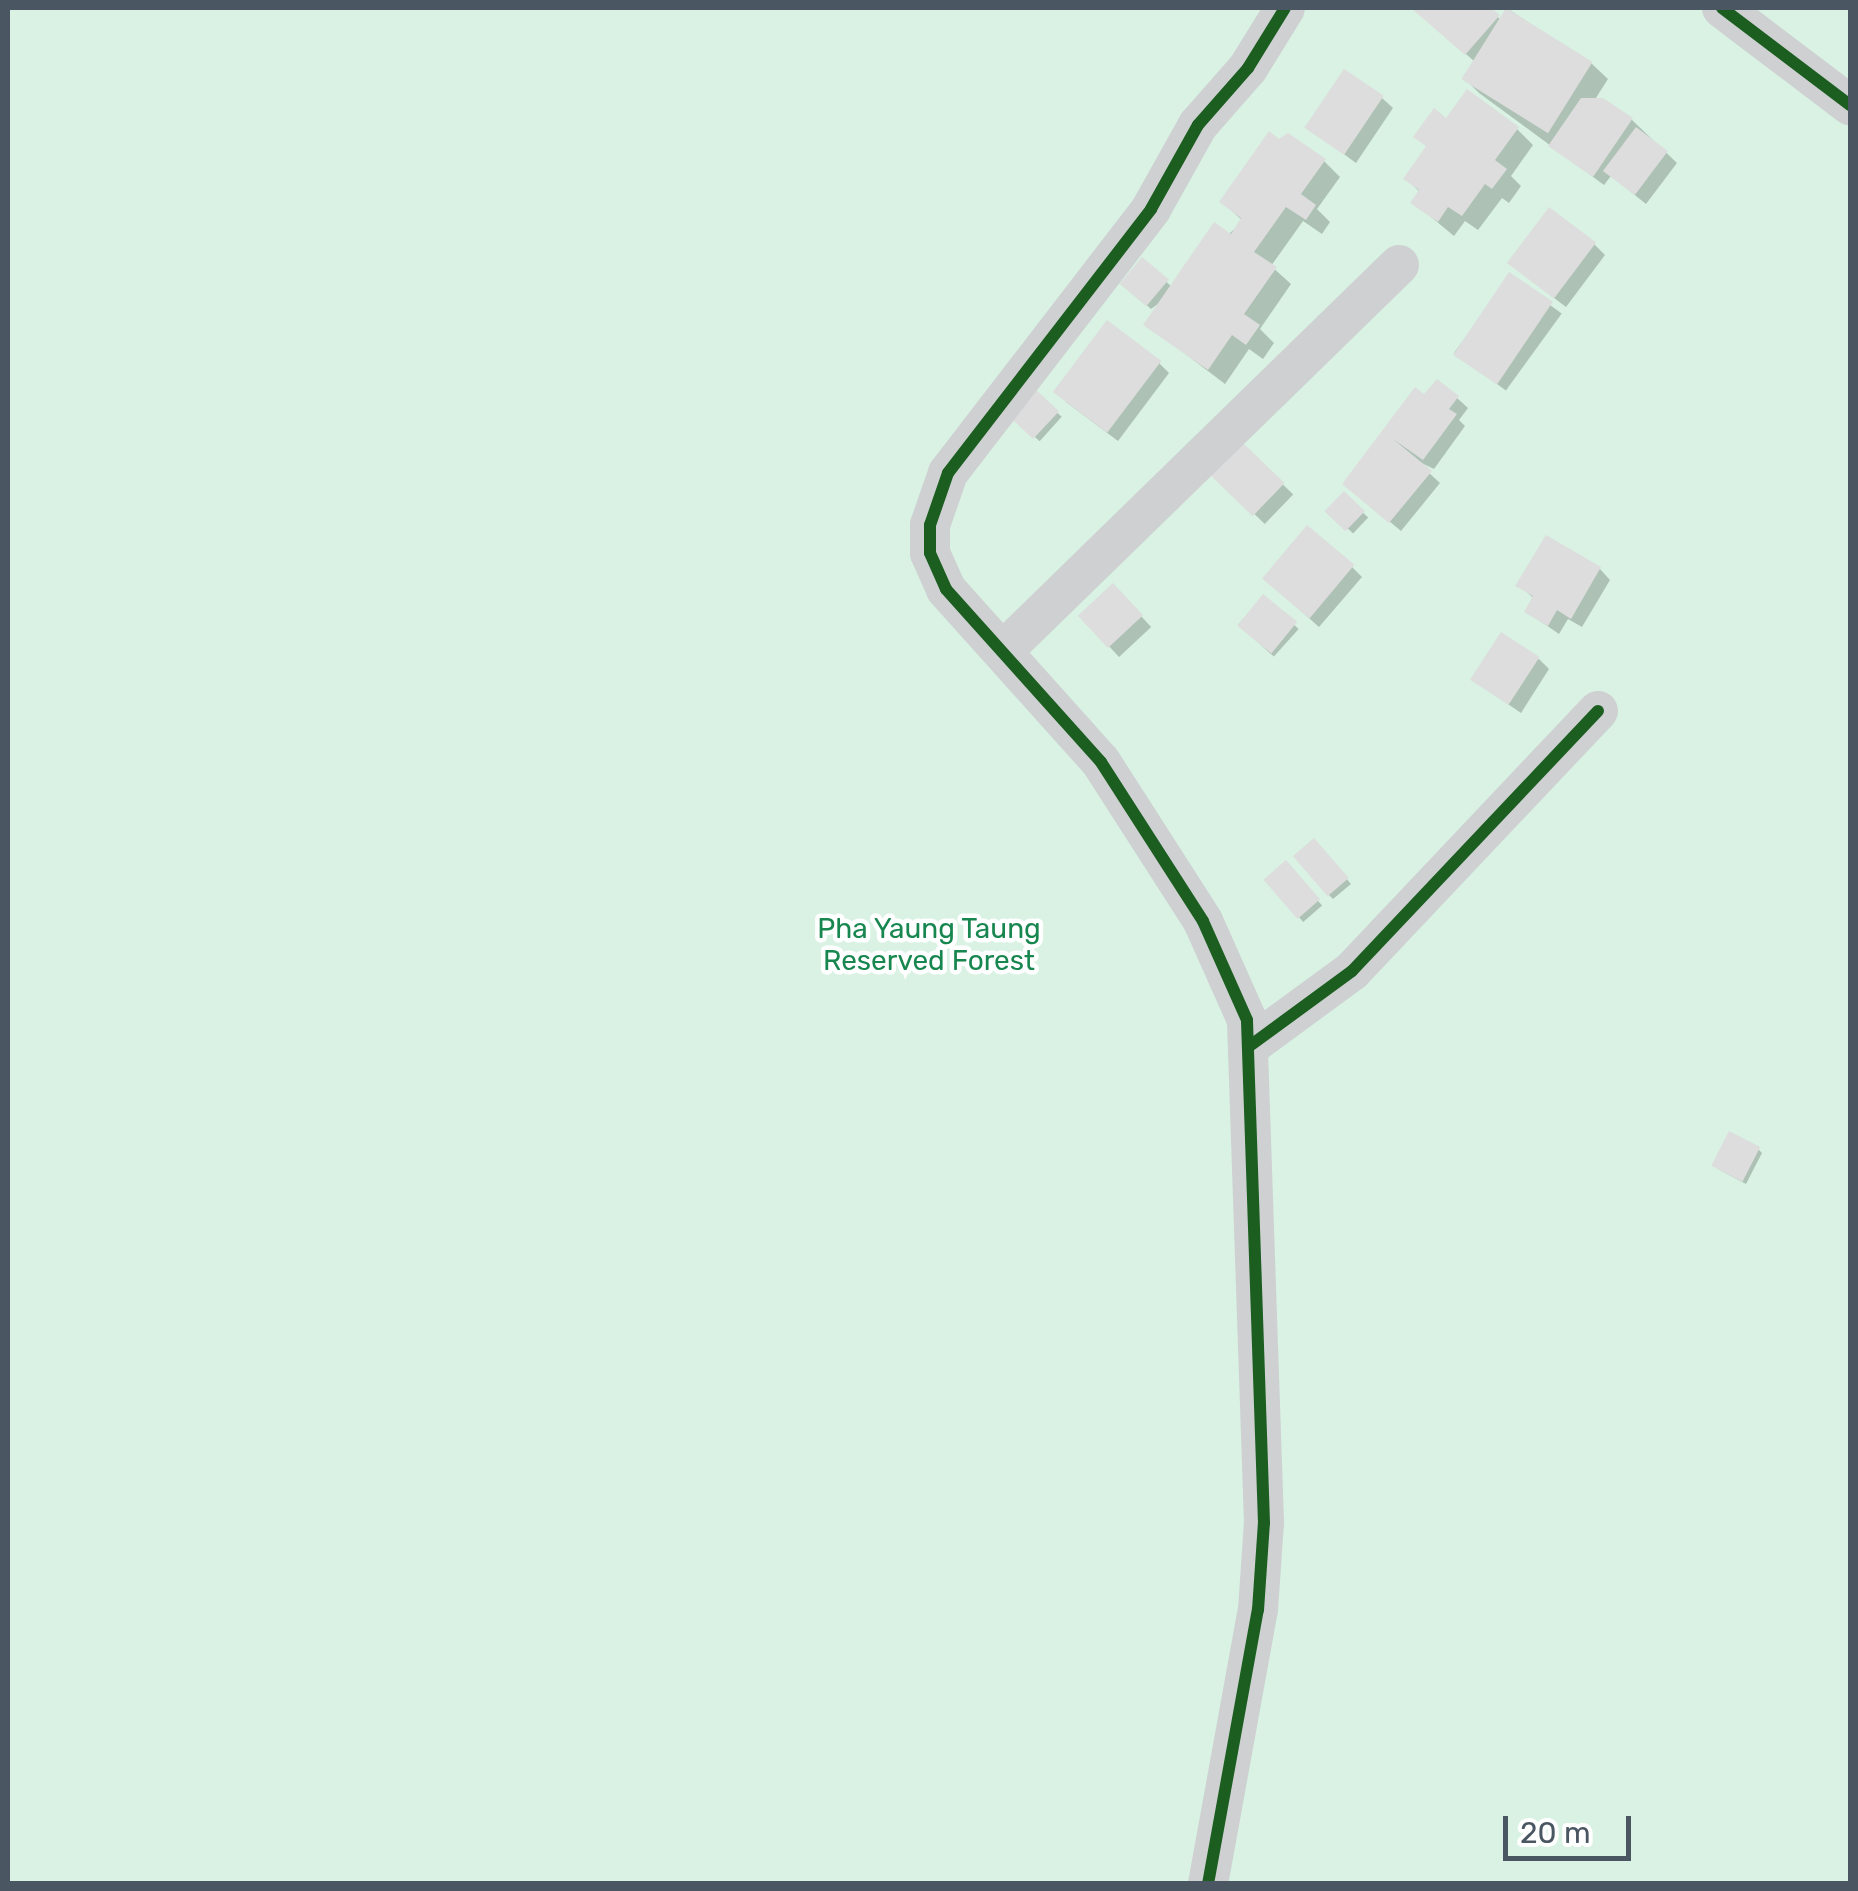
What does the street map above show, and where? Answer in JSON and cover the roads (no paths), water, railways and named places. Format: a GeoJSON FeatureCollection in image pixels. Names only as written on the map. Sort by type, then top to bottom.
{"type":"FeatureCollection","features":[{"type":"Feature","properties":{"kind":"street"},"geometry":{"type":"LineString","coordinates":[[1208,1884],[1258,1610],[1264,1524],[1252,1046],[1230,969],[1203,921],[1101,762],[946,589],[933,563],[930,525],[948,473],[1152,209],[1198,125],[1248,68],[1285,8]]}},
{"type":"Feature","properties":{"kind":"street"},"geometry":{"type":"LineString","coordinates":[[1722,8],[1850,105]]}},
{"type":"Feature","properties":{"kind":"street"},"geometry":{"type":"LineString","coordinates":[[1003,651],[1398,264]]}},
{"type":"Feature","properties":{"kind":"street"},"geometry":{"type":"LineString","coordinates":[[1252,1046],[1352,971],[1598,711]]}},
{"type":"Feature","properties":{"kind":"park label","name":"Pha Yaung Taung Reserved Forest"},"geometry":{"type":"Point","coordinates":[929,945]}}]}
